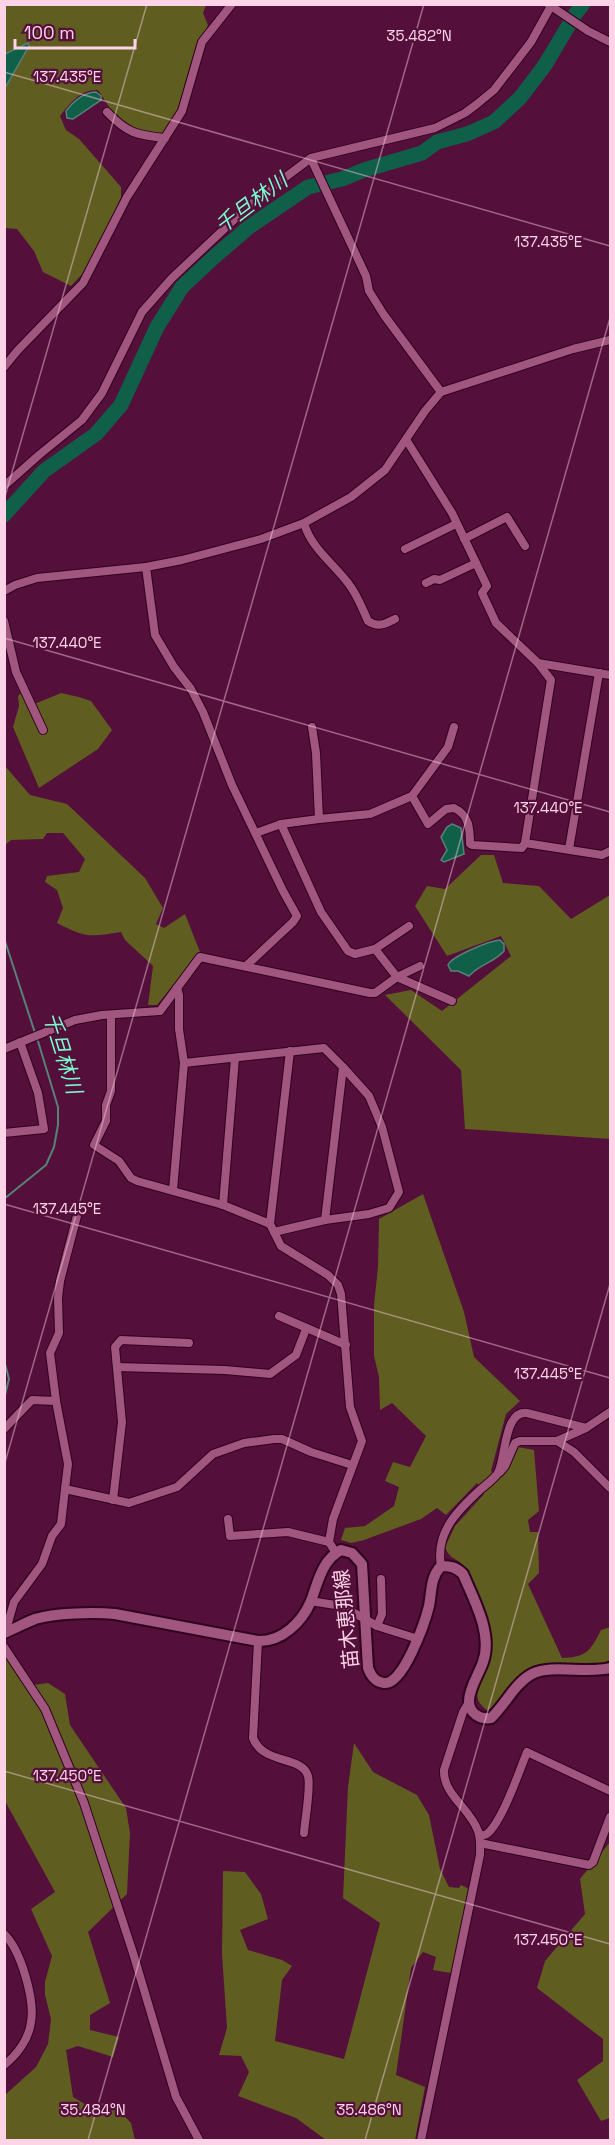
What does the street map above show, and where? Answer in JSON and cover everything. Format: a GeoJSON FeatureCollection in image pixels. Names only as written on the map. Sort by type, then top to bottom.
{"type":"FeatureCollection","features":[{"type":"Feature","properties":{"kind":"main road","name":"苗木恵那線"},"geometry":{"type":"LineString","coordinates":[[5,1633],[45,1617],[101,1613],[258,1641],[275,1640],[286,1633],[300,1617],[310,1601],[327,1560],[341,1550],[352,1552],[362,1564],[368,1668],[371,1676],[377,1681],[388,1683],[395,1680],[417,1639],[429,1604],[431,1584],[435,1572],[441,1566]]}},
{"type":"Feature","properties":{"kind":"main road"},"geometry":{"type":"LineString","coordinates":[[441,1566],[450,1566],[463,1574],[484,1628],[486,1642],[484,1660],[469,1702],[472,1711],[478,1717],[491,1718],[524,1680],[533,1673],[548,1670],[590,1671],[610,1668]]}},
{"type":"Feature","properties":{"kind":"street"},"geometry":{"type":"LineString","coordinates":[[4,367],[83,283],[126,196],[182,111],[202,42],[232,4]]}},
{"type":"Feature","properties":{"kind":"street"},"geometry":{"type":"LineString","coordinates":[[4,486],[82,420],[102,393],[137,322],[149,303],[172,278],[259,197],[315,156],[435,128],[465,113],[494,90],[531,42],[552,7],[610,42]]}},
{"type":"Feature","properties":{"kind":"street"},"geometry":{"type":"LineString","coordinates":[[107,112],[121,127],[141,135],[165,138]]}},
{"type":"Feature","properties":{"kind":"street"},"geometry":{"type":"LineString","coordinates":[[312,160],[366,276],[369,291],[404,345],[441,392]]}},
{"type":"Feature","properties":{"kind":"street"},"geometry":{"type":"LineString","coordinates":[[4,591],[37,578],[146,567],[202,555],[304,523],[351,497],[385,470],[407,441],[425,411],[441,392],[573,349],[610,340]]}},
{"type":"Feature","properties":{"kind":"street"},"geometry":{"type":"LineString","coordinates":[[407,441],[452,513],[487,586],[482,593],[496,623],[538,663],[550,680],[525,843],[522,848],[472,845],[470,844],[470,825],[465,815],[459,810],[451,807],[446,809],[428,824],[412,796]]}},
{"type":"Feature","properties":{"kind":"street"},"geometry":{"type":"LineString","coordinates":[[464,539],[507,517],[525,546]]}},
{"type":"Feature","properties":{"kind":"street"},"geometry":{"type":"LineString","coordinates":[[304,523],[307,534],[352,589],[368,621],[381,625],[395,619]]}},
{"type":"Feature","properties":{"kind":"street"},"geometry":{"type":"LineString","coordinates":[[405,549],[456,525]]}},
{"type":"Feature","properties":{"kind":"street"},"geometry":{"type":"LineString","coordinates":[[426,583],[434,579],[440,580],[476,563]]}},
{"type":"Feature","properties":{"kind":"street"},"geometry":{"type":"LineString","coordinates":[[146,567],[154,635],[196,697],[217,743],[232,785],[297,916],[246,966]]}},
{"type":"Feature","properties":{"kind":"street"},"geometry":{"type":"LineString","coordinates":[[4,621],[16,672],[43,730]]}},
{"type":"Feature","properties":{"kind":"street"},"geometry":{"type":"LineString","coordinates":[[538,663],[610,675]]}},
{"type":"Feature","properties":{"kind":"street"},"geometry":{"type":"LineString","coordinates":[[568,849],[598,673]]}},
{"type":"Feature","properties":{"kind":"street"},"geometry":{"type":"LineString","coordinates":[[312,726],[319,819]]}},
{"type":"Feature","properties":{"kind":"street"},"geometry":{"type":"LineString","coordinates":[[256,833],[281,824],[370,814],[412,796],[448,747],[454,727]]}},
{"type":"Feature","properties":{"kind":"street"},"geometry":{"type":"LineString","coordinates":[[281,824],[321,912],[348,951],[355,954],[375,949],[409,926]]}},
{"type":"Feature","properties":{"kind":"street"},"geometry":{"type":"LineString","coordinates":[[525,843],[602,855],[610,851]]}},
{"type":"Feature","properties":{"kind":"street"},"geometry":{"type":"LineString","coordinates":[[375,949],[397,977],[452,1001]]}},
{"type":"Feature","properties":{"kind":"street"},"geometry":{"type":"LineString","coordinates":[[4,1049],[75,1020],[160,1011],[200,957],[370,993],[375,993],[397,977],[420,966]]}},
{"type":"Feature","properties":{"kind":"street"},"geometry":{"type":"LineString","coordinates":[[173,1190],[184,1063],[179,1029],[177,988]]}},
{"type":"Feature","properties":{"kind":"street"},"geometry":{"type":"LineString","coordinates":[[111,1015],[111,1091],[106,1105],[106,1121],[94,1145],[119,1161],[126,1172],[137,1181],[224,1205],[272,1228],[369,1214],[389,1208],[399,1192],[382,1127],[369,1096],[324,1048],[184,1063]]}},
{"type":"Feature","properties":{"kind":"street"},"geometry":{"type":"LineString","coordinates":[[4,1133],[44,1129],[38,1093],[23,1041]]}},
{"type":"Feature","properties":{"kind":"street"},"geometry":{"type":"LineString","coordinates":[[290,1051],[272,1228],[281,1246],[328,1275],[338,1285],[341,1294],[350,1407],[362,1441],[333,1519],[329,1542]]}},
{"type":"Feature","properties":{"kind":"street"},"geometry":{"type":"LineString","coordinates":[[224,1205],[235,1058]]}},
{"type":"Feature","properties":{"kind":"street"},"geometry":{"type":"LineString","coordinates":[[325,1220],[343,1067]]}},
{"type":"Feature","properties":{"kind":"street"},"geometry":{"type":"LineString","coordinates":[[5,1633],[14,1602],[42,1564],[52,1536],[61,1524],[68,1464],[50,1353],[59,1333],[60,1281],[78,1212]]}},
{"type":"Feature","properties":{"kind":"street"},"geometry":{"type":"LineString","coordinates":[[279,1316],[346,1346]]}},
{"type":"Feature","properties":{"kind":"street"},"geometry":{"type":"LineString","coordinates":[[117,1367],[225,1370],[270,1374],[296,1354],[306,1329]]}},
{"type":"Feature","properties":{"kind":"street"},"geometry":{"type":"LineString","coordinates":[[112,1500],[122,1422],[115,1347],[121,1340],[189,1343]]}},
{"type":"Feature","properties":{"kind":"street"},"geometry":{"type":"LineString","coordinates":[[4,1429],[32,1400],[56,1401]]}},
{"type":"Feature","properties":{"kind":"street"},"geometry":{"type":"LineString","coordinates":[[496,1476],[507,1434],[515,1415],[521,1412],[585,1428]]}},
{"type":"Feature","properties":{"kind":"street"},"geometry":{"type":"LineString","coordinates":[[441,1566],[439,1554],[443,1533],[465,1504],[505,1466],[515,1443],[557,1441],[585,1428],[610,1412]]}},
{"type":"Feature","properties":{"kind":"street"},"geometry":{"type":"LineString","coordinates":[[65,1489],[129,1503],[177,1487],[213,1454],[244,1443],[274,1439],[282,1439],[311,1452],[352,1465]]}},
{"type":"Feature","properties":{"kind":"street"},"geometry":{"type":"LineString","coordinates":[[557,1441],[574,1452],[610,1488]]}},
{"type":"Feature","properties":{"kind":"street"},"geometry":{"type":"LineString","coordinates":[[228,1519],[230,1536],[288,1532],[329,1542],[336,1552]]}},
{"type":"Feature","properties":{"kind":"street"},"geometry":{"type":"LineString","coordinates":[[377,1626],[382,1614],[381,1580]]}},
{"type":"Feature","properties":{"kind":"street"},"geometry":{"type":"LineString","coordinates":[[310,1601],[342,1606],[377,1626],[417,1639]]}},
{"type":"Feature","properties":{"kind":"street"},"geometry":{"type":"LineString","coordinates":[[258,1641],[253,1737],[256,1746],[264,1753],[302,1767],[308,1775],[304,1833]]}},
{"type":"Feature","properties":{"kind":"street"},"geometry":{"type":"LineString","coordinates":[[4,1647],[45,1709],[84,1803],[134,1953],[176,2097],[199,2140]]}},
{"type":"Feature","properties":{"kind":"street"},"geometry":{"type":"LineString","coordinates":[[420,2140],[477,1871],[480,1839],[475,1824],[449,1791],[444,1780],[447,1760],[463,1712],[469,1702]]}},
{"type":"Feature","properties":{"kind":"street"},"geometry":{"type":"LineString","coordinates":[[480,1839],[489,1832],[504,1808],[527,1752],[610,1791]]}},
{"type":"Feature","properties":{"kind":"street"},"geometry":{"type":"LineString","coordinates":[[480,1839],[589,1865],[593,1862],[610,1817]]}},
{"type":"Feature","properties":{"kind":"street"},"geometry":{"type":"LineString","coordinates":[[4,1934],[18,1954],[29,1995],[32,2020],[30,2030],[19,2050],[4,2065]]}},
{"type":"Feature","properties":{"kind":"shaded area"},"geometry":{"type":"Polygon","coordinates":[[[5,5],[206,5],[203,13],[208,25],[189,72],[180,110],[164,137],[149,135],[121,125],[98,90],[81,94],[60,116],[66,130],[79,139],[121,187],[121,198],[90,266],[71,286],[43,272],[34,251],[17,229],[5,228],[5,5]]]}},
{"type":"Feature","properties":{"kind":"shaded area"},"geometry":{"type":"Polygon","coordinates":[[[28,43],[29,46],[5,88],[5,54],[28,43]]]}},
{"type":"Feature","properties":{"kind":"shaded area"},"geometry":{"type":"Polygon","coordinates":[[[96,92],[101,96],[101,100],[73,119],[67,118],[66,111],[75,101],[96,92]]]}},
{"type":"Feature","properties":{"kind":"shaded area"},"geometry":{"type":"Polygon","coordinates":[[[22,692],[26,700],[37,703],[61,693],[91,701],[112,730],[98,749],[39,788],[13,727],[19,706],[18,696],[22,692]]]}},
{"type":"Feature","properties":{"kind":"shaded area"},"geometry":{"type":"Polygon","coordinates":[[[5,766],[30,795],[67,804],[145,878],[163,908],[156,924],[164,928],[185,914],[200,952],[157,1005],[148,1005],[153,966],[125,940],[121,932],[88,935],[57,923],[63,908],[57,890],[45,882],[47,876],[79,872],[85,859],[63,833],[47,833],[43,839],[11,840],[5,845],[5,766]]]}},
{"type":"Feature","properties":{"kind":"shaded area"},"geometry":{"type":"Polygon","coordinates":[[[452,824],[461,828],[464,854],[444,862],[441,860],[447,850],[441,837],[447,827],[452,824]]]}},
{"type":"Feature","properties":{"kind":"shaded area"},"geometry":{"type":"Polygon","coordinates":[[[481,855],[494,855],[503,883],[539,886],[571,919],[610,895],[610,1139],[465,1129],[461,1070],[385,995],[411,990],[442,1011],[511,956],[501,936],[447,956],[415,906],[427,886],[445,889],[481,855]]]}},
{"type":"Feature","properties":{"kind":"shaded area"},"geometry":{"type":"Polygon","coordinates":[[[500,940],[504,944],[504,951],[469,976],[458,971],[451,971],[448,965],[456,957],[500,940]]]}},
{"type":"Feature","properties":{"kind":"shaded area"},"geometry":{"type":"Polygon","coordinates":[[[423,1194],[464,1312],[474,1357],[520,1401],[506,1414],[491,1471],[500,1478],[518,1447],[534,1450],[539,1511],[528,1520],[530,1532],[538,1532],[539,1573],[528,1584],[562,1658],[582,1655],[594,1644],[601,1630],[610,1627],[610,1660],[596,1666],[542,1665],[532,1667],[522,1675],[494,1708],[487,1710],[481,1705],[477,1694],[491,1657],[489,1626],[468,1571],[449,1554],[445,1547],[455,1526],[484,1494],[477,1483],[446,1515],[437,1508],[421,1519],[364,1540],[351,1543],[341,1540],[345,1528],[365,1526],[394,1506],[399,1487],[385,1481],[393,1462],[410,1467],[426,1436],[392,1403],[380,1410],[379,1377],[374,1356],[374,1305],[379,1219],[423,1194]]]}},
{"type":"Feature","properties":{"kind":"shaded area"},"geometry":{"type":"Polygon","coordinates":[[[4,1653],[26,1686],[48,1683],[65,1694],[70,1725],[126,1808],[130,1833],[127,1894],[88,1932],[110,2003],[90,2015],[90,2030],[119,2037],[113,2057],[78,2046],[66,2050],[73,2097],[88,2106],[111,2102],[131,2123],[135,2140],[5,2140],[5,2095],[36,2067],[48,2044],[51,2019],[45,1995],[45,1982],[52,1956],[31,1909],[55,1892],[5,1801],[4,1653]]]}},
{"type":"Feature","properties":{"kind":"shaded area"},"geometry":{"type":"Polygon","coordinates":[[[354,1743],[373,1772],[417,1795],[429,1815],[440,1869],[449,1887],[459,1888],[461,1885],[469,1889],[451,1973],[433,1970],[436,1957],[423,1952],[411,1968],[396,2075],[425,2087],[415,2140],[326,2140],[296,2118],[238,2096],[249,2072],[241,2056],[219,2055],[227,2028],[222,1954],[223,1871],[245,1872],[261,1894],[268,1919],[240,1930],[248,1950],[282,1960],[292,1966],[282,1980],[275,2041],[344,2059],[380,1923],[343,1898],[348,1787],[354,1743]]]}},
{"type":"Feature","properties":{"kind":"shaded area"},"geometry":{"type":"Polygon","coordinates":[[[610,1842],[610,2118],[601,2121],[577,2080],[603,2061],[603,2039],[537,1988],[545,1961],[585,1914],[580,1879],[610,1842]]]}},
{"type":"Feature","properties":{"kind":"waterway","name":"千旦林川"},"geometry":{"type":"LineString","coordinates":[[4,515],[44,471],[96,434],[121,405],[157,327],[182,287],[213,258],[249,227],[308,187],[342,179],[422,153],[437,142],[467,134],[494,122],[520,98],[545,65],[583,4]]}},
{"type":"Feature","properties":{"kind":"waterway","name":"千旦林川"},"geometry":{"type":"LineString","coordinates":[[4,938],[35,1033]]}},
{"type":"Feature","properties":{"kind":"waterway","name":"千旦林川"},"geometry":{"type":"LineString","coordinates":[[4,1199],[46,1165],[54,1147],[58,1107],[37,1038]]}},
{"type":"Feature","properties":{"kind":"waterway","name":"千旦林川"},"geometry":{"type":"LineString","coordinates":[[4,1360],[9,1379],[4,1399]]}}]}
